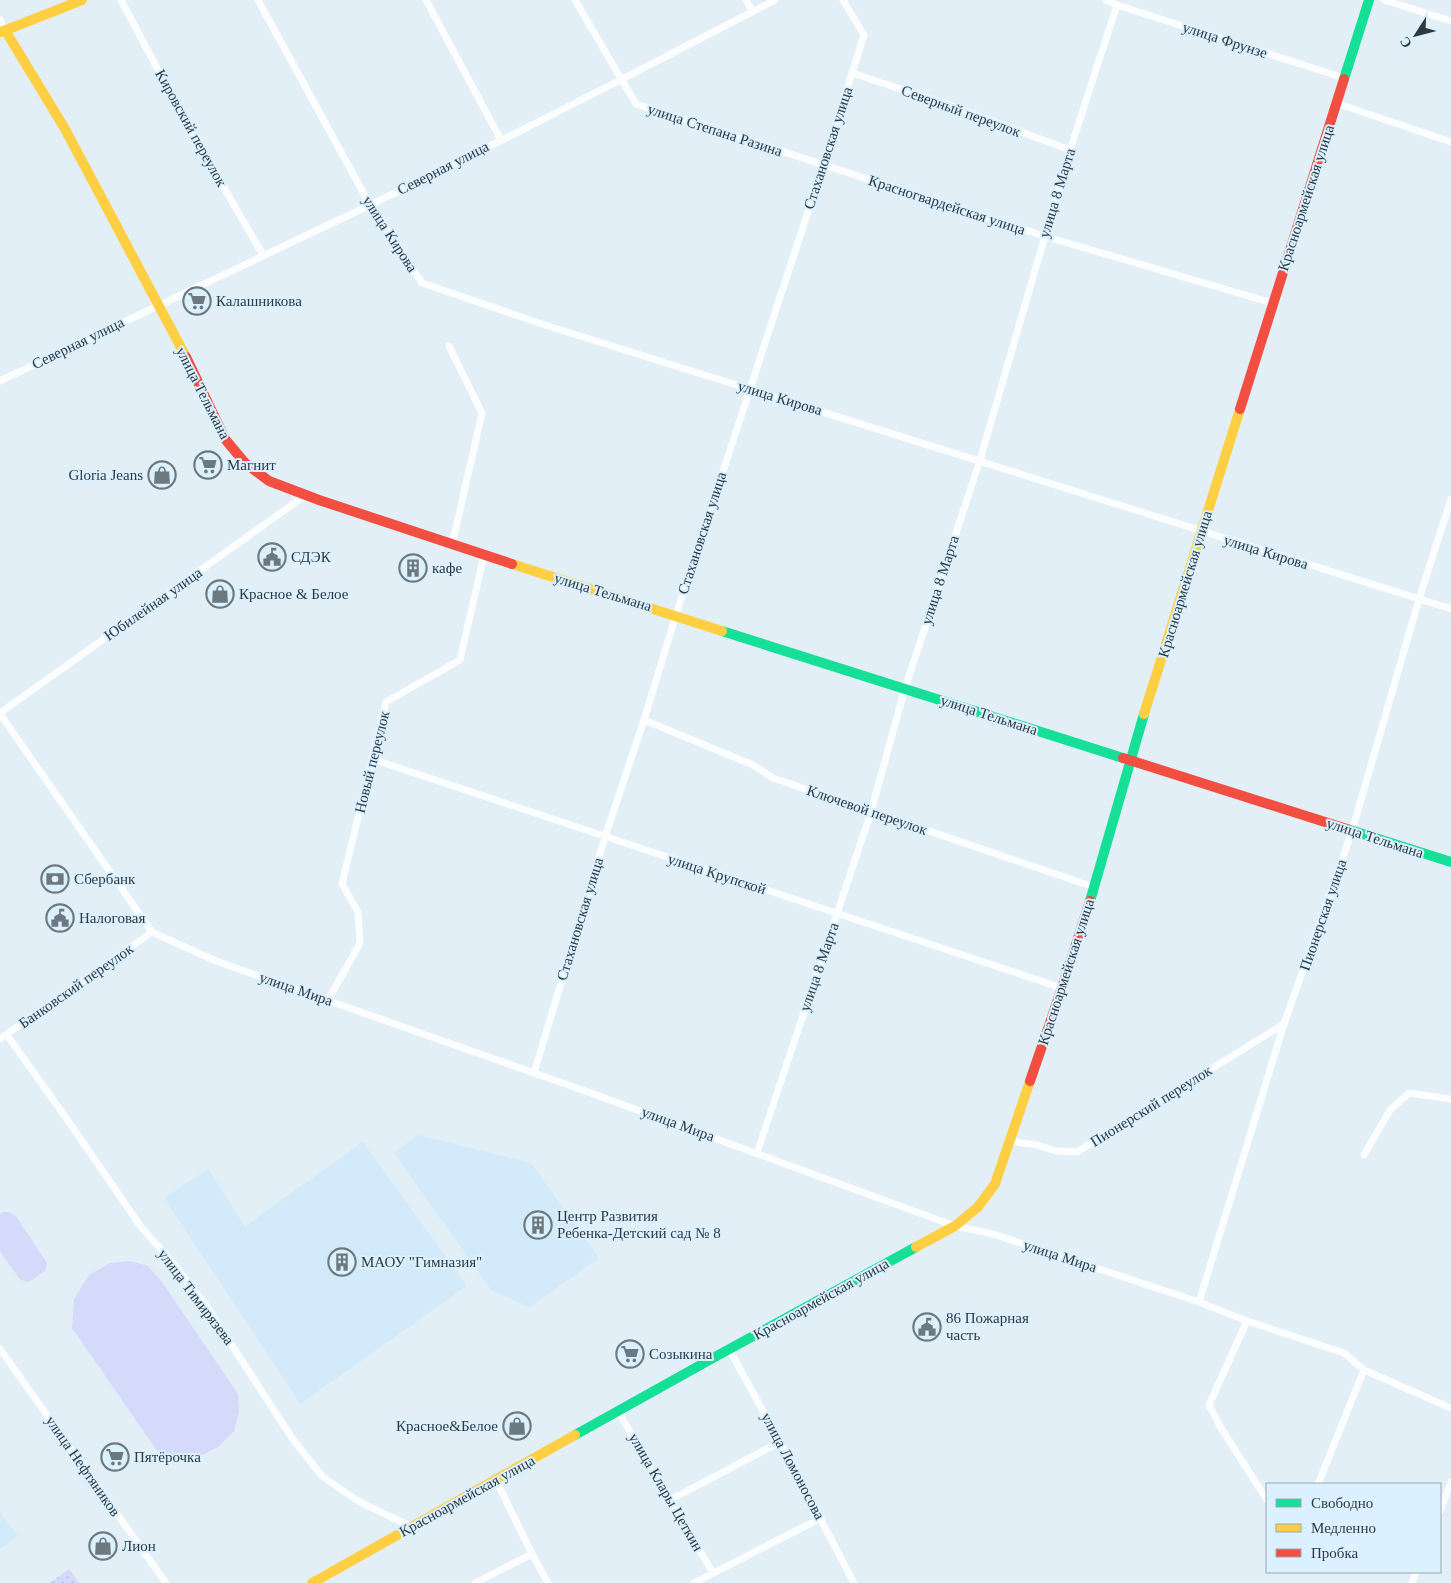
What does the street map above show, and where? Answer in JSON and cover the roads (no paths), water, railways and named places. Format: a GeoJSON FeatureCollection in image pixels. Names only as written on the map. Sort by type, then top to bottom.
{"type":"FeatureCollection","features":[{"type":"Feature","properties":{"kind":"street"},"geometry":{"type":"LineString","coordinates":[[2,31],[82,0]]}},
{"type":"Feature","properties":{"kind":"street","name":"Кировский переулок"},"geometry":{"type":"LineString","coordinates":[[121,0],[184,119],[263,255]]}},
{"type":"Feature","properties":{"kind":"street","name":"улица Кирова"},"geometry":{"type":"LineString","coordinates":[[258,0],[370,205],[422,283],[545,325],[1451,609]]}},
{"type":"Feature","properties":{"kind":"street"},"geometry":{"type":"LineString","coordinates":[[426,0],[501,140]]}},
{"type":"Feature","properties":{"kind":"street","name":"улица Степана Разина"},"geometry":{"type":"LineString","coordinates":[[575,0],[636,104],[823,166]]}},
{"type":"Feature","properties":{"kind":"street"},"geometry":{"type":"LineString","coordinates":[[746,0],[752,12]]}},
{"type":"Feature","properties":{"kind":"street","name":"Северная улица"},"geometry":{"type":"LineString","coordinates":[[0,381],[370,205],[622,80],[775,0]]}},
{"type":"Feature","properties":{"kind":"street","name":"Стахановская улица"},"geometry":{"type":"LineString","coordinates":[[534,1073],[605,837],[864,35],[843,0]]}},
{"type":"Feature","properties":{"kind":"street","name":"улица Фрунзе"},"geometry":{"type":"LineString","coordinates":[[1106,0],[1344,78]]}},
{"type":"Feature","properties":{"kind":"street","name":"Красноармейская улица"},"geometry":{"type":"LineString","coordinates":[[312,1583],[729,1349],[955,1226],[978,1207],[995,1184],[1008,1141],[1062,988],[1094,887],[1130,760],[1272,303],[1369,0]]}},
{"type":"Feature","properties":{"kind":"street"},"geometry":{"type":"LineString","coordinates":[[1384,0],[1451,21]]}},
{"type":"Feature","properties":{"kind":"street","name":"улица 8 Марта"},"geometry":{"type":"LineString","coordinates":[[756,1153],[871,812],[905,688],[980,460],[1044,236],[1117,5]]}},
{"type":"Feature","properties":{"kind":"street","name":"улица Тельмана"},"geometry":{"type":"LineString","coordinates":[[0,20],[2,31],[65,129],[190,365],[224,439],[245,463],[269,481],[452,545],[1451,862]]}},
{"type":"Feature","properties":{"kind":"street","name":"Северный переулок"},"geometry":{"type":"LineString","coordinates":[[852,73],[946,104],[1070,150]]}},
{"type":"Feature","properties":{"kind":"street"},"geometry":{"type":"LineString","coordinates":[[1336,103],[1451,142]]}},
{"type":"Feature","properties":{"kind":"street","name":"Красногвардейская улица"},"geometry":{"type":"LineString","coordinates":[[823,166],[1044,236],[1272,303]]}},
{"type":"Feature","properties":{"kind":"street"},"geometry":{"type":"LineString","coordinates":[[449,346],[482,412],[452,545]]}},
{"type":"Feature","properties":{"kind":"street","name":"Юбилейная улица"},"geometry":{"type":"LineString","coordinates":[[0,713],[306,495]]}},
{"type":"Feature","properties":{"kind":"street","name":"Пионерская улица"},"geometry":{"type":"LineString","coordinates":[[1199,1302],[1284,1024],[1352,831],[1419,599],[1451,499]]}},
{"type":"Feature","properties":{"kind":"street","name":"Новый переулок"},"geometry":{"type":"LineString","coordinates":[[328,1000],[360,943],[358,912],[342,884],[386,702],[460,660],[484,555]]}},
{"type":"Feature","properties":{"kind":"street"},"geometry":{"type":"LineString","coordinates":[[0,713],[152,932]]}},
{"type":"Feature","properties":{"kind":"street","name":"Ключевой переулок"},"geometry":{"type":"LineString","coordinates":[[644,720],[753,765],[773,778],[1094,887]]}},
{"type":"Feature","properties":{"kind":"street","name":"улица Крупской"},"geometry":{"type":"LineString","coordinates":[[372,759],[1062,988]]}},
{"type":"Feature","properties":{"kind":"street","name":"улица Мира"},"geometry":{"type":"LineString","coordinates":[[152,932],[216,961],[534,1073],[955,1226],[993,1234],[1199,1302],[1247,1321],[1344,1353],[1364,1370],[1451,1408]]}},
{"type":"Feature","properties":{"kind":"street","name":"Банковский переулок"},"geometry":{"type":"LineString","coordinates":[[3,1037],[152,932]]}},
{"type":"Feature","properties":{"kind":"street","name":"Пионерский переулок"},"geometry":{"type":"LineString","coordinates":[[1008,1141],[1037,1144],[1056,1151],[1077,1152],[1284,1024]]}},
{"type":"Feature","properties":{"kind":"street","name":"улица Тимирязева"},"geometry":{"type":"LineString","coordinates":[[3,1037],[72,1125],[141,1227],[172,1262],[207,1307],[292,1438],[322,1476],[358,1501],[412,1527]]}},
{"type":"Feature","properties":{"kind":"street"},"geometry":{"type":"LineString","coordinates":[[1364,1155],[1390,1110],[1409,1093],[1451,1099]]}},
{"type":"Feature","properties":{"kind":"street"},"geometry":{"type":"LineString","coordinates":[[1247,1321],[1209,1405],[1221,1428],[1266,1498]]}},
{"type":"Feature","properties":{"kind":"street","name":"улица Нефтяников"},"geometry":{"type":"LineString","coordinates":[[0,1349],[166,1583]]}},
{"type":"Feature","properties":{"kind":"street","name":"улица Ломоносова"},"geometry":{"type":"LineString","coordinates":[[729,1349],[821,1518],[854,1583]]}},
{"type":"Feature","properties":{"kind":"street"},"geometry":{"type":"LineString","coordinates":[[1318,1483],[1364,1370]]}},
{"type":"Feature","properties":{"kind":"street","name":"улица Клары Цеткин"},"geometry":{"type":"LineString","coordinates":[[618,1411],[713,1573]]}},
{"type":"Feature","properties":{"kind":"street"},"geometry":{"type":"LineString","coordinates":[[670,1500],[780,1442]]}},
{"type":"Feature","properties":{"kind":"street"},"geometry":{"type":"LineString","coordinates":[[496,1480],[548,1583]]}},
{"type":"Feature","properties":{"kind":"street"},"geometry":{"type":"LineString","coordinates":[[1441,1508],[1451,1482]]}},
{"type":"Feature","properties":{"kind":"street"},"geometry":{"type":"LineString","coordinates":[[694,1583],[821,1518]]}},
{"type":"Feature","properties":{"kind":"street"},"geometry":{"type":"LineString","coordinates":[[474,1583],[532,1554]]}},
{"type":"Feature","properties":{"kind":"place","name":"Калашникова"},"geometry":{"type":"Point","coordinates":[197,301]}},
{"type":"Feature","properties":{"kind":"place","name":"Магнит"},"geometry":{"type":"Point","coordinates":[208,465]}},
{"type":"Feature","properties":{"kind":"place","name":"Gloria Jeans"},"geometry":{"type":"Point","coordinates":[162,475]}},
{"type":"Feature","properties":{"kind":"place","name":"СДЭК"},"geometry":{"type":"Point","coordinates":[272,557]}},
{"type":"Feature","properties":{"kind":"place","name":"кафе"},"geometry":{"type":"Point","coordinates":[413,568]}},
{"type":"Feature","properties":{"kind":"place","name":"Красное & Белое"},"geometry":{"type":"Point","coordinates":[220,594]}},
{"type":"Feature","properties":{"kind":"place","name":"Сбербанк"},"geometry":{"type":"Point","coordinates":[55,879]}},
{"type":"Feature","properties":{"kind":"place","name":"Налоговая"},"geometry":{"type":"Point","coordinates":[60,918]}},
{"type":"Feature","properties":{"kind":"place","name":"Центр Развития Ребенка-Детский сад № 8"},"geometry":{"type":"Point","coordinates":[538,1225]}},
{"type":"Feature","properties":{"kind":"place","name":"МАОУ \"Гимназия\""},"geometry":{"type":"Point","coordinates":[342,1262]}},
{"type":"Feature","properties":{"kind":"place","name":"86 Пожарная часть"},"geometry":{"type":"Point","coordinates":[927,1327]}},
{"type":"Feature","properties":{"kind":"place","name":"Созыкина"},"geometry":{"type":"Point","coordinates":[630,1354]}},
{"type":"Feature","properties":{"kind":"place","name":"Красное&Белое"},"geometry":{"type":"Point","coordinates":[517,1426]}},
{"type":"Feature","properties":{"kind":"place","name":"Пятёрочка"},"geometry":{"type":"Point","coordinates":[115,1457]}},
{"type":"Feature","properties":{"kind":"place","name":"Лион"},"geometry":{"type":"Point","coordinates":[103,1546]}}]}
